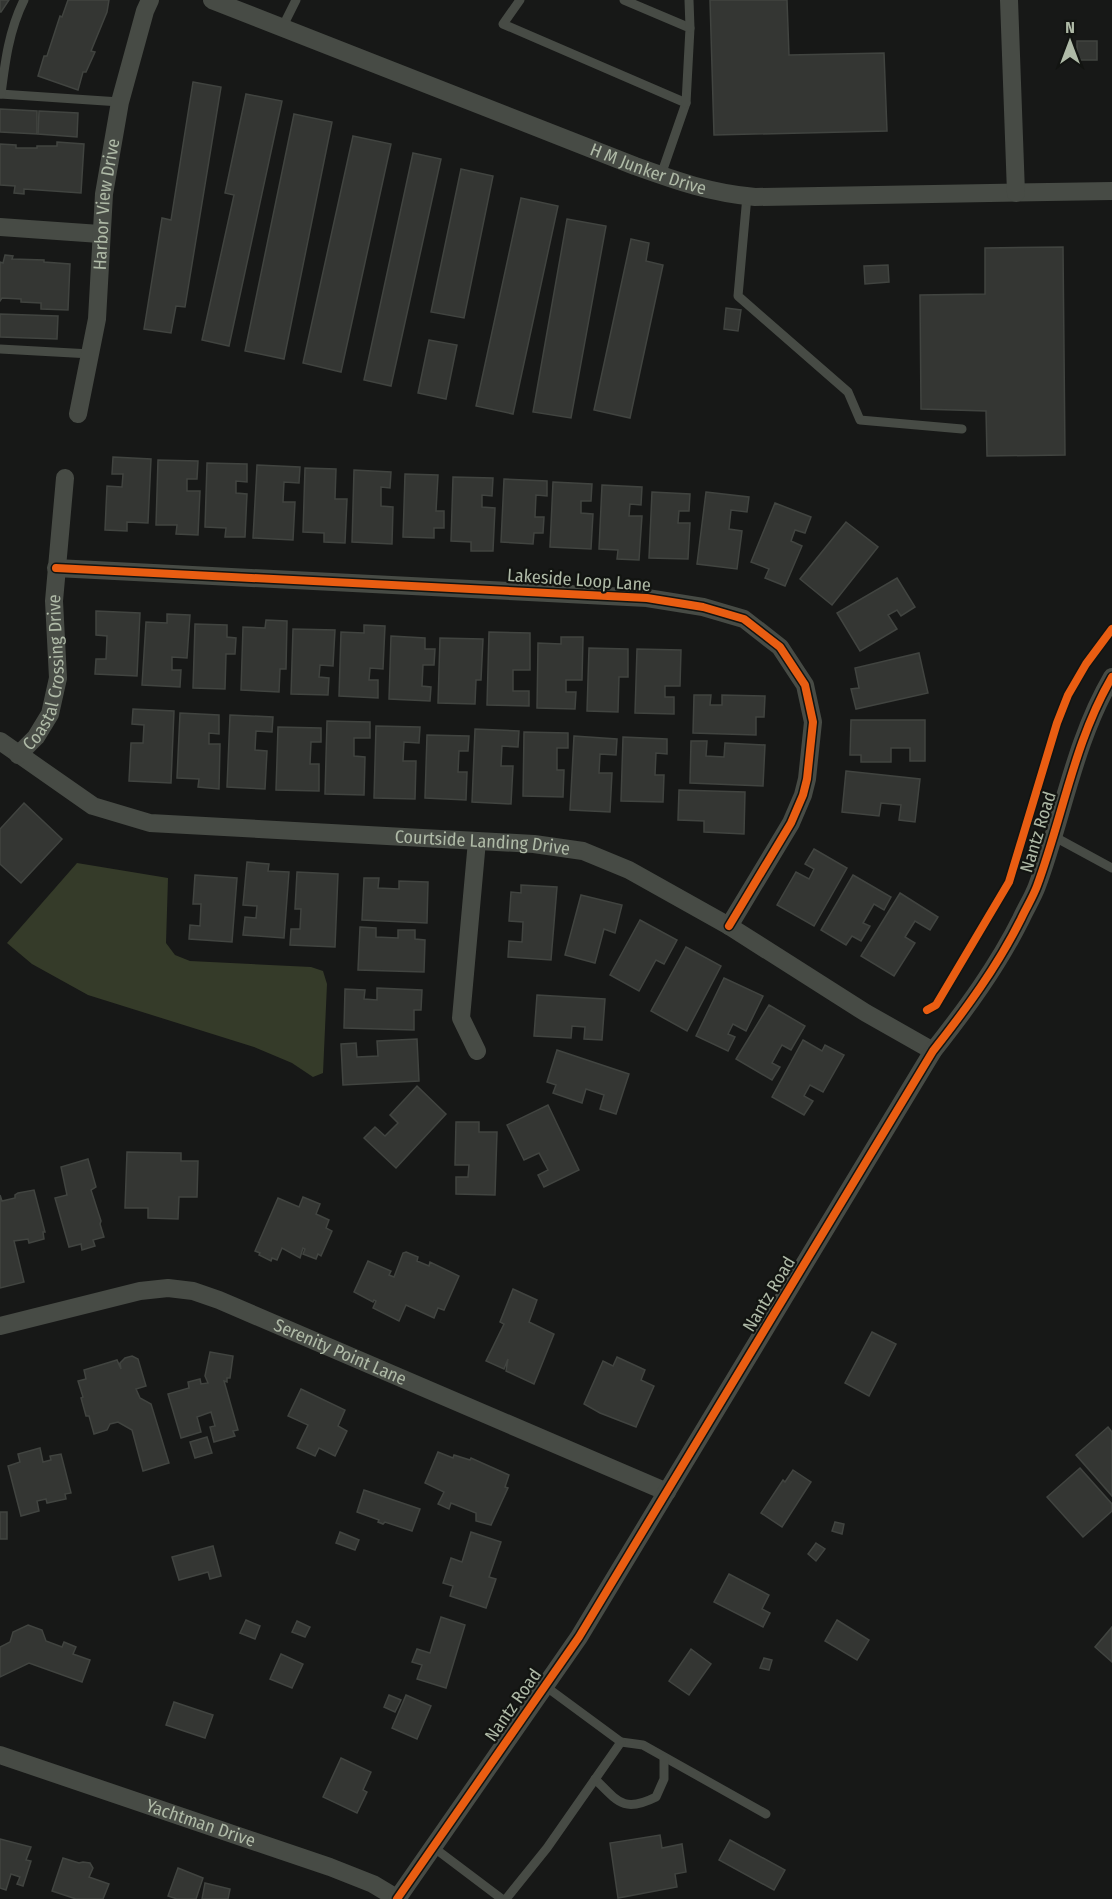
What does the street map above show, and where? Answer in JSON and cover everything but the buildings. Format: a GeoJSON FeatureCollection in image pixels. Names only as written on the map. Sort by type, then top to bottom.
{"type":"FeatureCollection","features":[{"type":"Feature","properties":{"kind":"street","name":"Harbor View Drive"},"geometry":{"type":"LineString","coordinates":[[78,414],[97,319],[104,194],[120,102],[150,0]]}},
{"type":"Feature","properties":{"kind":"street","name":"H M Junker Drive"},"geometry":{"type":"LineString","coordinates":[[212,0],[699,189],[747,196],[1112,191]]}},
{"type":"Feature","properties":{"kind":"street"},"geometry":{"type":"LineString","coordinates":[[1009,0],[1016,193]]}},
{"type":"Feature","properties":{"kind":"street"},"geometry":{"type":"LineString","coordinates":[[0,227],[100,234]]}},
{"type":"Feature","properties":{"kind":"street","name":"Coastal Crossing Drive"},"geometry":{"type":"LineString","coordinates":[[18,755],[36,737],[50,714],[58,678],[54,601],[65,478]]}},
{"type":"Feature","properties":{"kind":"street","name":"Lakeside Loop Lane"},"geometry":{"type":"LineString","coordinates":[[56,568],[647,598],[703,607],[744,619],[780,647],[805,685],[813,722],[807,779],[797,810],[729,926]]}},
{"type":"Feature","properties":{"kind":"street","name":"Nantz Road"},"geometry":{"type":"LineString","coordinates":[[397,1899],[579,1637],[933,1051],[986,981],[1012,937],[1037,888],[1080,743],[1097,703],[1112,677]]}},
{"type":"Feature","properties":{"kind":"street","name":"Courtside Landing Drive"},"geometry":{"type":"LineString","coordinates":[[0,741],[93,806],[150,823],[534,844],[583,851],[629,870],[729,926],[867,1013],[933,1051]]}},
{"type":"Feature","properties":{"kind":"street"},"geometry":{"type":"LineString","coordinates":[[477,841],[461,1018],[477,1052]]}},
{"type":"Feature","properties":{"kind":"street","name":"Serenity Point Lane"},"geometry":{"type":"LineString","coordinates":[[0,1326],[140,1292],[168,1288],[194,1291],[230,1304],[667,1492]]}},
{"type":"Feature","properties":{"kind":"street","name":"Yachtman Drive"},"geometry":{"type":"LineString","coordinates":[[0,1755],[330,1867],[373,1884],[397,1899]]}},
{"type":"Feature","properties":{"kind":"lane"},"geometry":{"type":"LineString","coordinates":[[24,0],[17,13],[8,45],[0,94],[120,102]]}},
{"type":"Feature","properties":{"kind":"lane"},"geometry":{"type":"LineString","coordinates":[[282,28],[296,0]]}},
{"type":"Feature","properties":{"kind":"lane"},"geometry":{"type":"LineString","coordinates":[[520,0],[503,24],[687,103]]}},
{"type":"Feature","properties":{"kind":"lane"},"geometry":{"type":"LineString","coordinates":[[624,0],[690,28]]}},
{"type":"Feature","properties":{"kind":"lane"},"geometry":{"type":"LineString","coordinates":[[661,175],[687,103],[689,0]]}},
{"type":"Feature","properties":{"kind":"lane"},"geometry":{"type":"LineString","coordinates":[[747,196],[738,296],[848,392],[860,420],[962,429]]}},
{"type":"Feature","properties":{"kind":"lane"},"geometry":{"type":"LineString","coordinates":[[0,349],[91,354]]}},
{"type":"Feature","properties":{"kind":"lane"},"geometry":{"type":"LineString","coordinates":[[1053,836],[1112,868]]}},
{"type":"Feature","properties":{"kind":"lane"},"geometry":{"type":"LineString","coordinates":[[545,1686],[621,1742],[643,1745],[766,1814]]}},
{"type":"Feature","properties":{"kind":"lane"},"geometry":{"type":"LineString","coordinates":[[434,1846],[504,1899],[547,1848],[621,1742]]}},
{"type":"Feature","properties":{"kind":"lane"},"geometry":{"type":"LineString","coordinates":[[595,1779],[620,1803],[640,1805],[656,1797],[664,1779],[664,1758]]}},
{"type":"Feature","properties":{"kind":"shaded area"},"geometry":{"type":"Polygon","coordinates":[[[77,863],[168,878],[166,943],[175,955],[190,961],[311,967],[323,971],[327,984],[323,1073],[313,1077],[292,1063],[254,1047],[88,995],[32,964],[7,943],[77,863]]]}},
{"type":"Feature","properties":{"kind":"cycle path"},"geometry":{"type":"LineString","coordinates":[[56,568],[647,598],[703,607],[744,619],[780,647],[805,685],[813,722],[803,795],[791,823],[729,926]]}},
{"type":"Feature","properties":{"kind":"cycle path"},"geometry":{"type":"LineString","coordinates":[[927,1010],[936,1005],[1009,882],[1057,723],[1068,695],[1086,664],[1112,629]]}},
{"type":"Feature","properties":{"kind":"cycle path"},"geometry":{"type":"LineString","coordinates":[[397,1899],[579,1637],[933,1051],[969,1003],[1012,937],[1035,890],[1078,753],[1112,677]]}}]}
